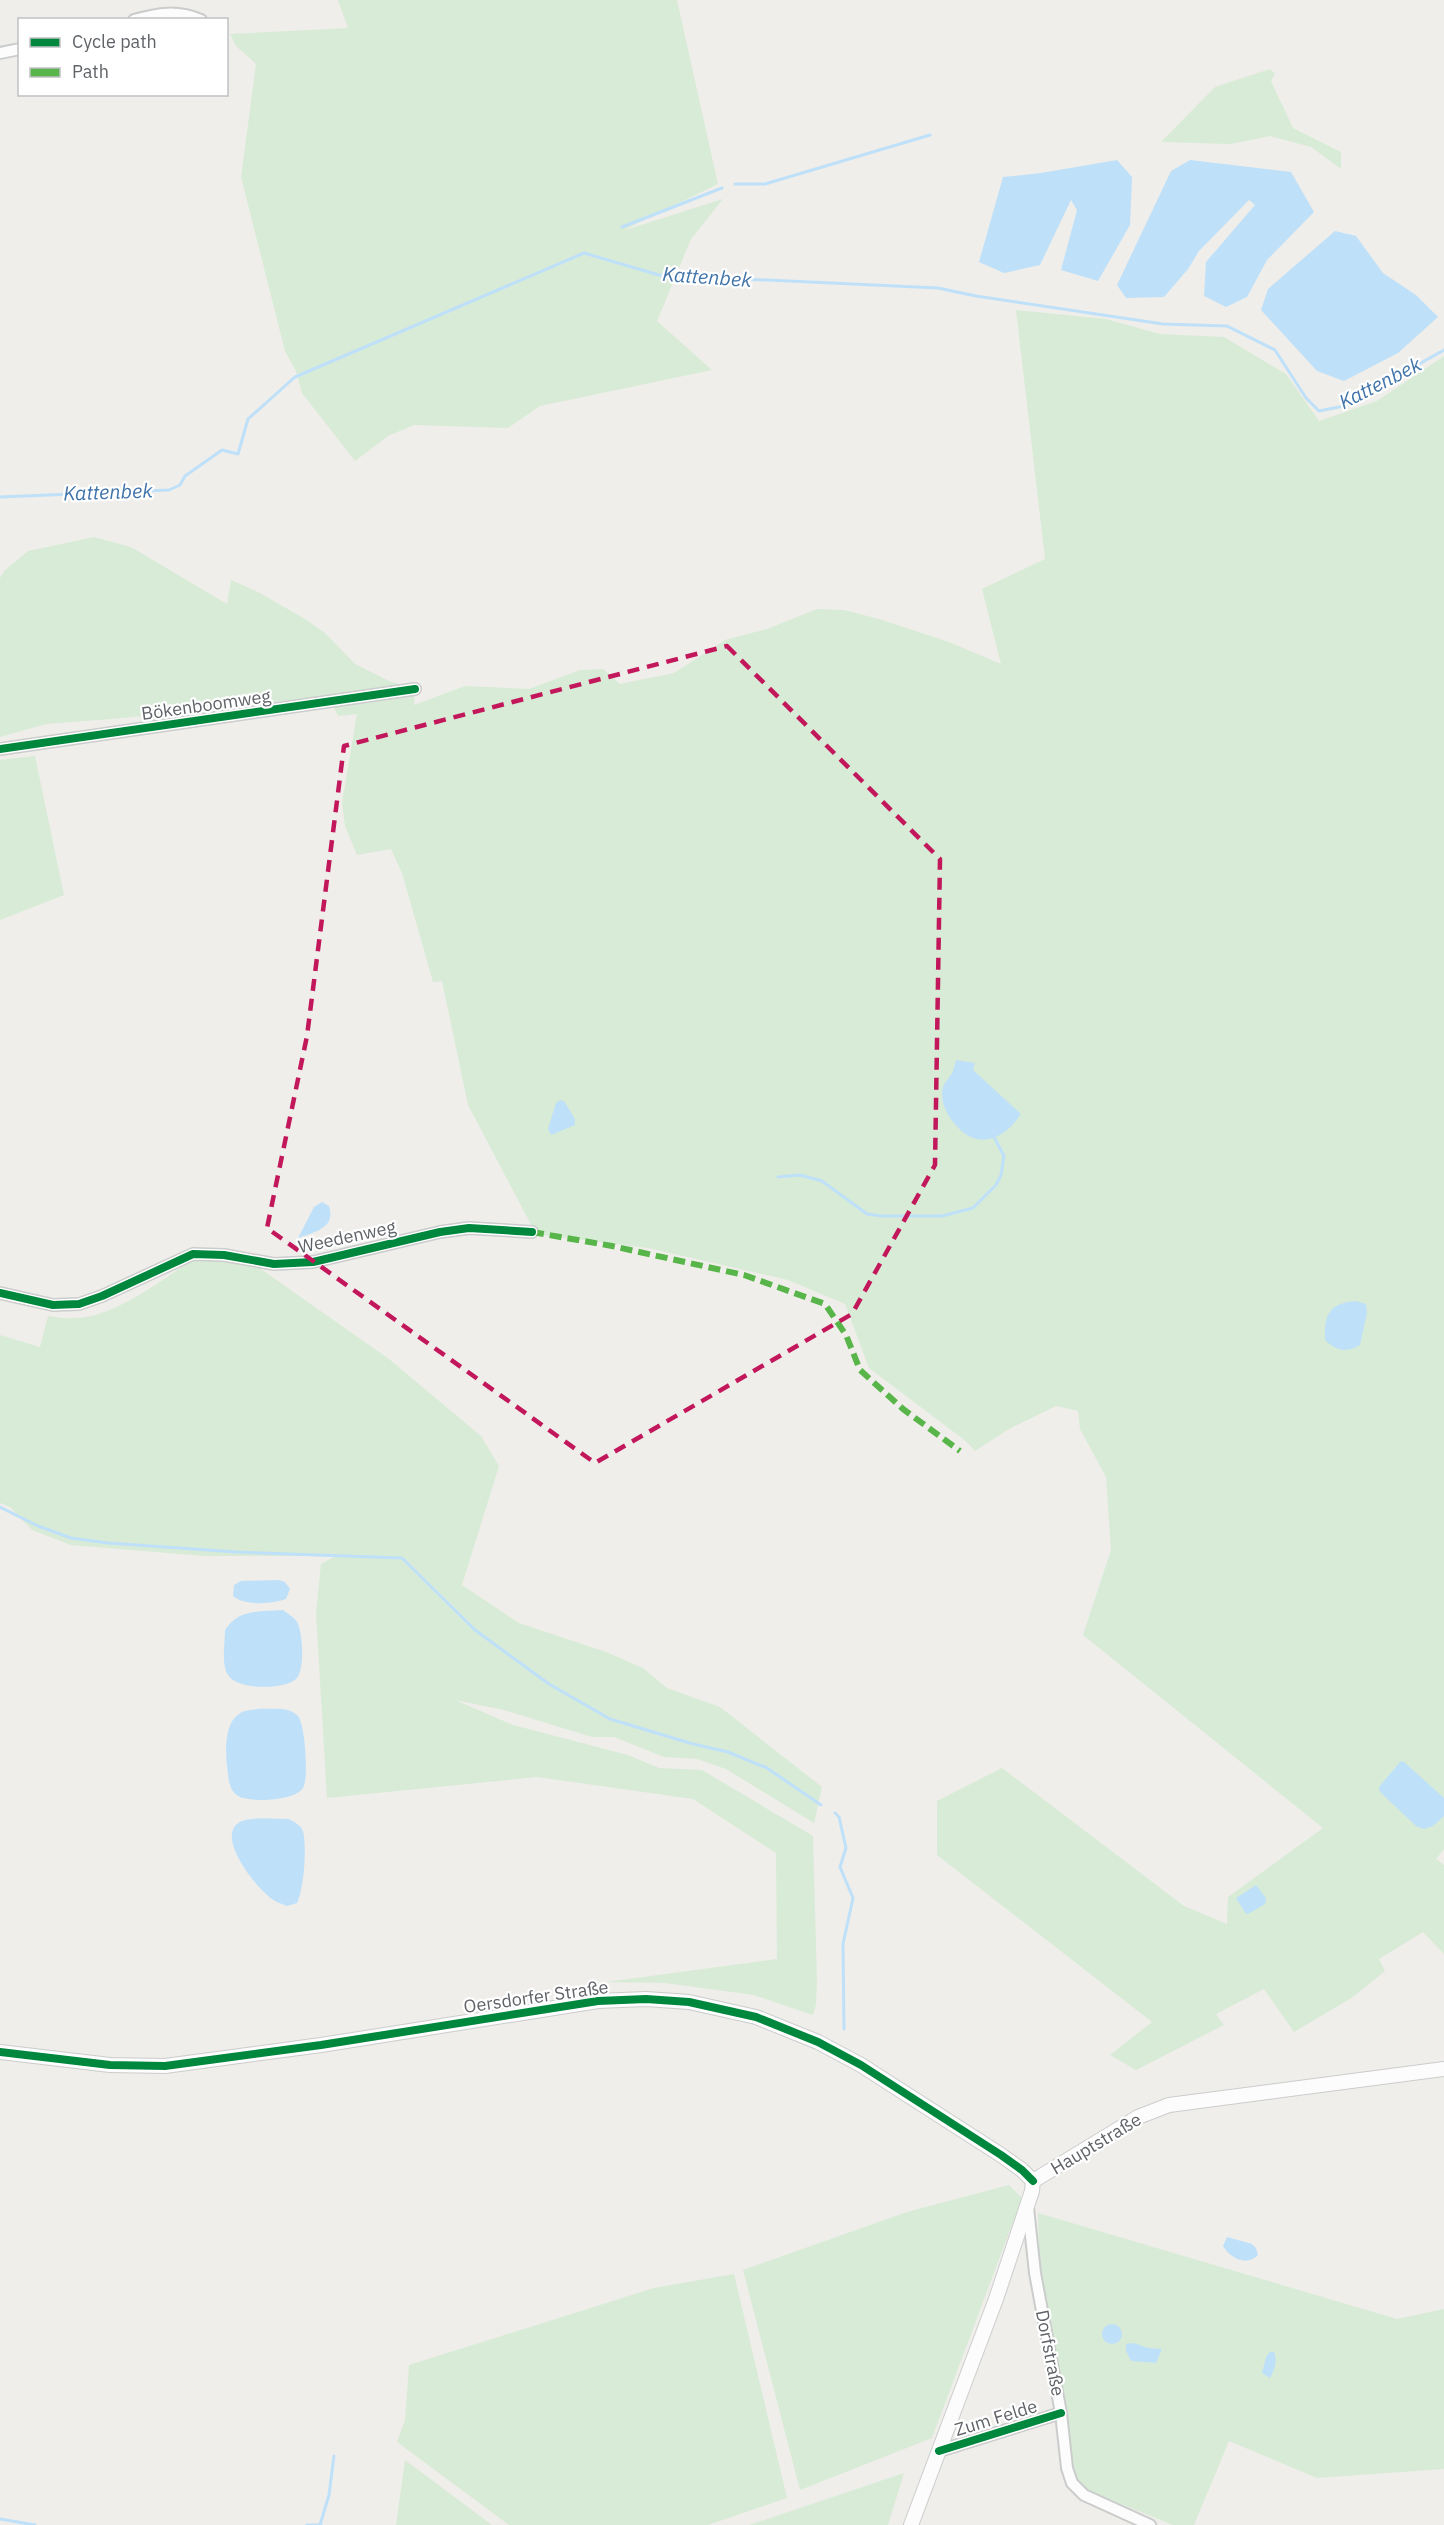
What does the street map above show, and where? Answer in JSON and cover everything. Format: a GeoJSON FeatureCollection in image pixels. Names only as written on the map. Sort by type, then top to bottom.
{"type":"FeatureCollection","features":[{"type":"Feature","properties":{"kind":"street"},"geometry":{"type":"LineString","coordinates":[[143,18],[171,12],[188,14],[197,18]]}},
{"type":"Feature","properties":{"kind":"street"},"geometry":{"type":"LineString","coordinates":[[0,53],[18,49]]}},
{"type":"Feature","properties":{"kind":"street","name":"Bökenboomweg"},"geometry":{"type":"LineString","coordinates":[[0,748],[415,689]]}},
{"type":"Feature","properties":{"kind":"street","name":"Weedenweg"},"geometry":{"type":"LineString","coordinates":[[0,1293],[53,1305],[79,1304],[102,1296],[193,1254],[224,1255],[274,1264],[294,1264],[313,1262],[440,1232],[469,1228],[532,1232]]}},
{"type":"Feature","properties":{"kind":"street","name":"Oersdorfer Straße"},"geometry":{"type":"LineString","coordinates":[[0,2052],[110,2065],[165,2066],[598,2001],[689,2002],[756,2018],[818,2042],[861,2065],[1001,2155],[1033,2181]]}},
{"type":"Feature","properties":{"kind":"street","name":"Hauptstraße"},"geometry":{"type":"LineString","coordinates":[[911,2525],[1028,2205],[1033,2181],[1138,2117],[1169,2105],[1444,2069]]}},
{"type":"Feature","properties":{"kind":"street","name":"Dorfstraße"},"geometry":{"type":"LineString","coordinates":[[1028,2205],[1035,2273],[1061,2413],[1067,2468],[1072,2483],[1084,2495],[1150,2525]]}},
{"type":"Feature","properties":{"kind":"street","name":"Zum Felde"},"geometry":{"type":"LineString","coordinates":[[939,2451],[1061,2413]]}},
{"type":"Feature","properties":{"kind":"highlighted area"},"geometry":{"type":"Polygon","coordinates":[[[727,646],[940,859],[935,1165],[852,1314],[595,1463],[267,1228],[307,1036],[344,746],[727,646]]]}},
{"type":"Feature","properties":{"kind":"green space"},"geometry":{"type":"Polygon","coordinates":[[[338,0],[677,0],[718,184],[622,231],[723,199],[691,239],[657,321],[712,370],[540,406],[508,428],[414,425],[388,436],[355,461],[302,393],[296,371],[285,351],[241,177],[256,64],[236,46],[230,34],[348,28],[338,0]]]}},
{"type":"Feature","properties":{"kind":"green space"},"geometry":{"type":"Polygon","coordinates":[[[1270,69],[1275,74],[1271,81],[1293,128],[1341,152],[1341,169],[1311,147],[1270,136],[1231,144],[1161,142],[1215,87],[1270,69]]]}},
{"type":"Feature","properties":{"kind":"green space"},"geometry":{"type":"Polygon","coordinates":[[[1016,310],[1106,319],[1160,334],[1224,337],[1286,374],[1319,421],[1377,401],[1444,356],[1444,1849],[1436,1859],[1444,1865],[1444,1954],[1423,1932],[1379,1959],[1385,1971],[1353,1997],[1294,2032],[1264,1989],[1216,2014],[1224,2025],[1136,2070],[1110,2055],[1152,2022],[937,1855],[937,1801],[1002,1768],[1184,1906],[1227,1924],[1228,1897],[1323,1828],[1083,1635],[1111,1550],[1106,1477],[1080,1429],[1078,1411],[1056,1406],[1009,1429],[975,1451],[967,1442],[869,1368],[845,1304],[788,1280],[648,1248],[536,1234],[468,1105],[442,981],[433,982],[402,873],[391,849],[357,855],[345,826],[342,803],[357,714],[338,716],[328,696],[46,724],[0,737],[0,578],[4,571],[28,551],[94,537],[131,547],[227,604],[231,580],[258,592],[325,633],[355,664],[389,681],[415,689],[414,705],[465,686],[529,689],[580,670],[603,669],[620,684],[674,673],[725,640],[767,629],[817,609],[844,610],[879,619],[949,642],[1001,664],[982,589],[1045,559],[1016,310]]]}},
{"type":"Feature","properties":{"kind":"green space"},"geometry":{"type":"Polygon","coordinates":[[[35,756],[64,895],[0,920],[0,760],[35,756]]]}},
{"type":"Feature","properties":{"kind":"green space"},"geometry":{"type":"Polygon","coordinates":[[[195,1258],[258,1267],[389,1359],[481,1436],[499,1466],[462,1585],[519,1623],[606,1652],[643,1668],[667,1688],[720,1707],[822,1787],[814,1823],[726,1769],[697,1759],[664,1757],[614,1737],[592,1737],[504,1710],[455,1700],[513,1725],[628,1755],[659,1768],[702,1770],[813,1836],[817,1982],[813,2015],[754,1995],[665,1983],[606,1982],[777,1959],[776,1853],[693,1799],[537,1777],[327,1798],[316,1613],[321,1564],[336,1556],[204,1556],[71,1545],[32,1530],[10,1507],[0,1503],[0,1335],[40,1347],[48,1316],[75,1318],[106,1312],[138,1296],[195,1258]]]}},
{"type":"Feature","properties":{"kind":"green space"},"geometry":{"type":"Polygon","coordinates":[[[1009,2185],[1022,2198],[932,2438],[800,2490],[743,2270],[907,2212],[1009,2185]]]}},
{"type":"Feature","properties":{"kind":"green space"},"geometry":{"type":"Polygon","coordinates":[[[1038,2213],[1397,2319],[1444,2309],[1444,2469],[1317,2478],[1229,2441],[1194,2525],[1173,2525],[1089,2491],[1077,2482],[1069,2452],[1065,2409],[1039,2257],[1038,2213]]]}},
{"type":"Feature","properties":{"kind":"green space"},"geometry":{"type":"Polygon","coordinates":[[[734,2274],[787,2498],[708,2525],[509,2525],[397,2442],[405,2420],[409,2365],[654,2288],[734,2274]]]}},
{"type":"Feature","properties":{"kind":"green space"},"geometry":{"type":"Polygon","coordinates":[[[405,2460],[492,2525],[396,2525],[405,2460]]]}},
{"type":"Feature","properties":{"kind":"green space"},"geometry":{"type":"Polygon","coordinates":[[[904,2473],[888,2525],[749,2525],[904,2473]]]}},
{"type":"Feature","properties":{"kind":"water"},"geometry":{"type":"Polygon","coordinates":[[[1117,160],[1132,177],[1130,225],[1098,281],[1061,270],[1077,210],[1071,200],[1040,265],[1004,273],[979,262],[1003,177],[1117,160]]]}},
{"type":"Feature","properties":{"kind":"water"},"geometry":{"type":"Polygon","coordinates":[[[1190,160],[1291,172],[1314,212],[1267,260],[1247,297],[1226,307],[1204,296],[1206,262],[1255,205],[1249,200],[1199,251],[1188,269],[1164,297],[1126,298],[1117,285],[1171,171],[1190,160]]]}},
{"type":"Feature","properties":{"kind":"water"},"geometry":{"type":"Polygon","coordinates":[[[1335,231],[1356,236],[1383,273],[1416,295],[1438,317],[1398,353],[1344,381],[1317,371],[1261,310],[1268,289],[1335,231]]]}},
{"type":"Feature","properties":{"kind":"water"},"geometry":{"type":"Polygon","coordinates":[[[956,1060],[975,1063],[973,1070],[1021,1114],[1006,1131],[998,1136],[980,1140],[962,1132],[954,1123],[947,1113],[942,1090],[952,1073],[956,1060]]]}},
{"type":"Feature","properties":{"kind":"water"},"geometry":{"type":"Polygon","coordinates":[[[560,1100],[564,1101],[575,1119],[575,1125],[551,1135],[548,1129],[556,1103],[560,1100]]]}},
{"type":"Feature","properties":{"kind":"water"},"geometry":{"type":"Polygon","coordinates":[[[322,1202],[329,1206],[330,1219],[327,1224],[317,1231],[298,1238],[314,1207],[322,1202]]]}},
{"type":"Feature","properties":{"kind":"water"},"geometry":{"type":"Polygon","coordinates":[[[1356,1301],[1366,1304],[1367,1313],[1360,1345],[1346,1350],[1337,1349],[1325,1340],[1327,1317],[1340,1304],[1356,1301]]]}},
{"type":"Feature","properties":{"kind":"water"},"geometry":{"type":"Polygon","coordinates":[[[279,1580],[285,1582],[290,1589],[286,1599],[258,1603],[244,1601],[233,1596],[234,1585],[241,1581],[279,1580]]]}},
{"type":"Feature","properties":{"kind":"water"},"geometry":{"type":"Polygon","coordinates":[[[283,1610],[296,1620],[301,1634],[302,1660],[299,1675],[290,1683],[272,1687],[250,1686],[233,1680],[228,1675],[225,1665],[225,1630],[237,1618],[251,1612],[283,1610]]]}},
{"type":"Feature","properties":{"kind":"water"},"geometry":{"type":"Polygon","coordinates":[[[282,1709],[294,1713],[300,1721],[306,1763],[303,1788],[291,1796],[272,1800],[253,1800],[238,1796],[230,1785],[226,1752],[228,1731],[232,1723],[237,1715],[245,1711],[282,1709]]]}},
{"type":"Feature","properties":{"kind":"water"},"geometry":{"type":"Polygon","coordinates":[[[1403,1761],[1444,1798],[1444,1816],[1433,1826],[1424,1829],[1416,1826],[1380,1792],[1379,1787],[1403,1761]]]}},
{"type":"Feature","properties":{"kind":"water"},"geometry":{"type":"Polygon","coordinates":[[[289,1819],[299,1825],[303,1831],[305,1857],[297,1903],[287,1906],[272,1899],[246,1870],[234,1847],[232,1836],[234,1827],[242,1821],[289,1819]]]}},
{"type":"Feature","properties":{"kind":"water"},"geometry":{"type":"Polygon","coordinates":[[[1256,1885],[1266,1898],[1265,1904],[1246,1914],[1236,1898],[1256,1885]]]}},
{"type":"Feature","properties":{"kind":"water"},"geometry":{"type":"Polygon","coordinates":[[[1227,2237],[1252,2244],[1258,2255],[1254,2259],[1239,2260],[1223,2246],[1227,2237]]]}},
{"type":"Feature","properties":{"kind":"water"},"geometry":{"type":"Polygon","coordinates":[[[1108,2324],[1116,2324],[1122,2330],[1122,2338],[1116,2344],[1108,2344],[1102,2338],[1102,2330],[1108,2324]]]}},
{"type":"Feature","properties":{"kind":"water"},"geometry":{"type":"Polygon","coordinates":[[[1134,2343],[1148,2348],[1162,2349],[1156,2363],[1131,2361],[1126,2351],[1126,2344],[1134,2343]]]}},
{"type":"Feature","properties":{"kind":"water"},"geometry":{"type":"Polygon","coordinates":[[[1270,2352],[1274,2352],[1276,2359],[1270,2378],[1262,2373],[1266,2357],[1270,2352]]]}},
{"type":"Feature","properties":{"kind":"waterway"},"geometry":{"type":"LineString","coordinates":[[735,184],[765,184],[930,135]]}},
{"type":"Feature","properties":{"kind":"waterway"},"geometry":{"type":"LineString","coordinates":[[622,227],[722,188]]}},
{"type":"Feature","properties":{"kind":"waterway","name":"Kattenbek"},"geometry":{"type":"LineString","coordinates":[[0,497],[169,490],[180,485],[185,476],[222,450],[238,454],[248,419],[295,377],[584,253],[659,275],[938,288],[976,296],[1163,324],[1227,326],[1275,350],[1306,398],[1319,411],[1344,406],[1444,350]]}},
{"type":"Feature","properties":{"kind":"waterway"},"geometry":{"type":"LineString","coordinates":[[778,1177],[800,1175],[822,1181],[867,1214],[942,1216],[973,1208],[996,1185],[1001,1175],[1004,1156],[994,1137]]}},
{"type":"Feature","properties":{"kind":"waterway"},"geometry":{"type":"LineString","coordinates":[[0,1507],[38,1526],[71,1538],[108,1543],[236,1552],[402,1558],[475,1630],[549,1684],[610,1719],[728,1752],[767,1768],[821,1805]]}},
{"type":"Feature","properties":{"kind":"waterway"},"geometry":{"type":"LineString","coordinates":[[835,1813],[839,1817],[846,1848],[840,1867],[853,1898],[843,1944],[844,2029]]}},
{"type":"Feature","properties":{"kind":"waterway"},"geometry":{"type":"LineString","coordinates":[[320,2525],[329,2495],[334,2456]]}},
{"type":"Feature","properties":{"kind":"waterway"},"geometry":{"type":"LineString","coordinates":[[0,2519],[35,2525]]}},
{"type":"Feature","properties":{"kind":"waterway"},"geometry":{"type":"LineString","coordinates":[[307,2525],[321,2525]]}},
{"type":"Feature","properties":{"kind":"marked path"},"geometry":{"type":"LineString","coordinates":[[532,1232],[612,1246],[744,1275],[825,1304],[846,1335],[860,1370],[903,1409],[960,1451]]}},
{"type":"Feature","properties":{"kind":"cycle path"},"geometry":{"type":"LineString","coordinates":[[0,749],[415,689]]}},
{"type":"Feature","properties":{"kind":"cycle path"},"geometry":{"type":"LineString","coordinates":[[0,1293],[53,1305],[79,1304],[102,1296],[193,1254],[224,1255],[274,1264],[313,1262],[440,1232],[469,1228],[532,1232]]}},
{"type":"Feature","properties":{"kind":"cycle path"},"geometry":{"type":"LineString","coordinates":[[0,2052],[110,2065],[165,2066],[321,2045],[598,2001],[646,1999],[689,2002],[756,2017],[818,2042],[861,2065],[1001,2155],[1033,2181]]}},
{"type":"Feature","properties":{"kind":"cycle path"},"geometry":{"type":"LineString","coordinates":[[939,2451],[1061,2413]]}}]}
